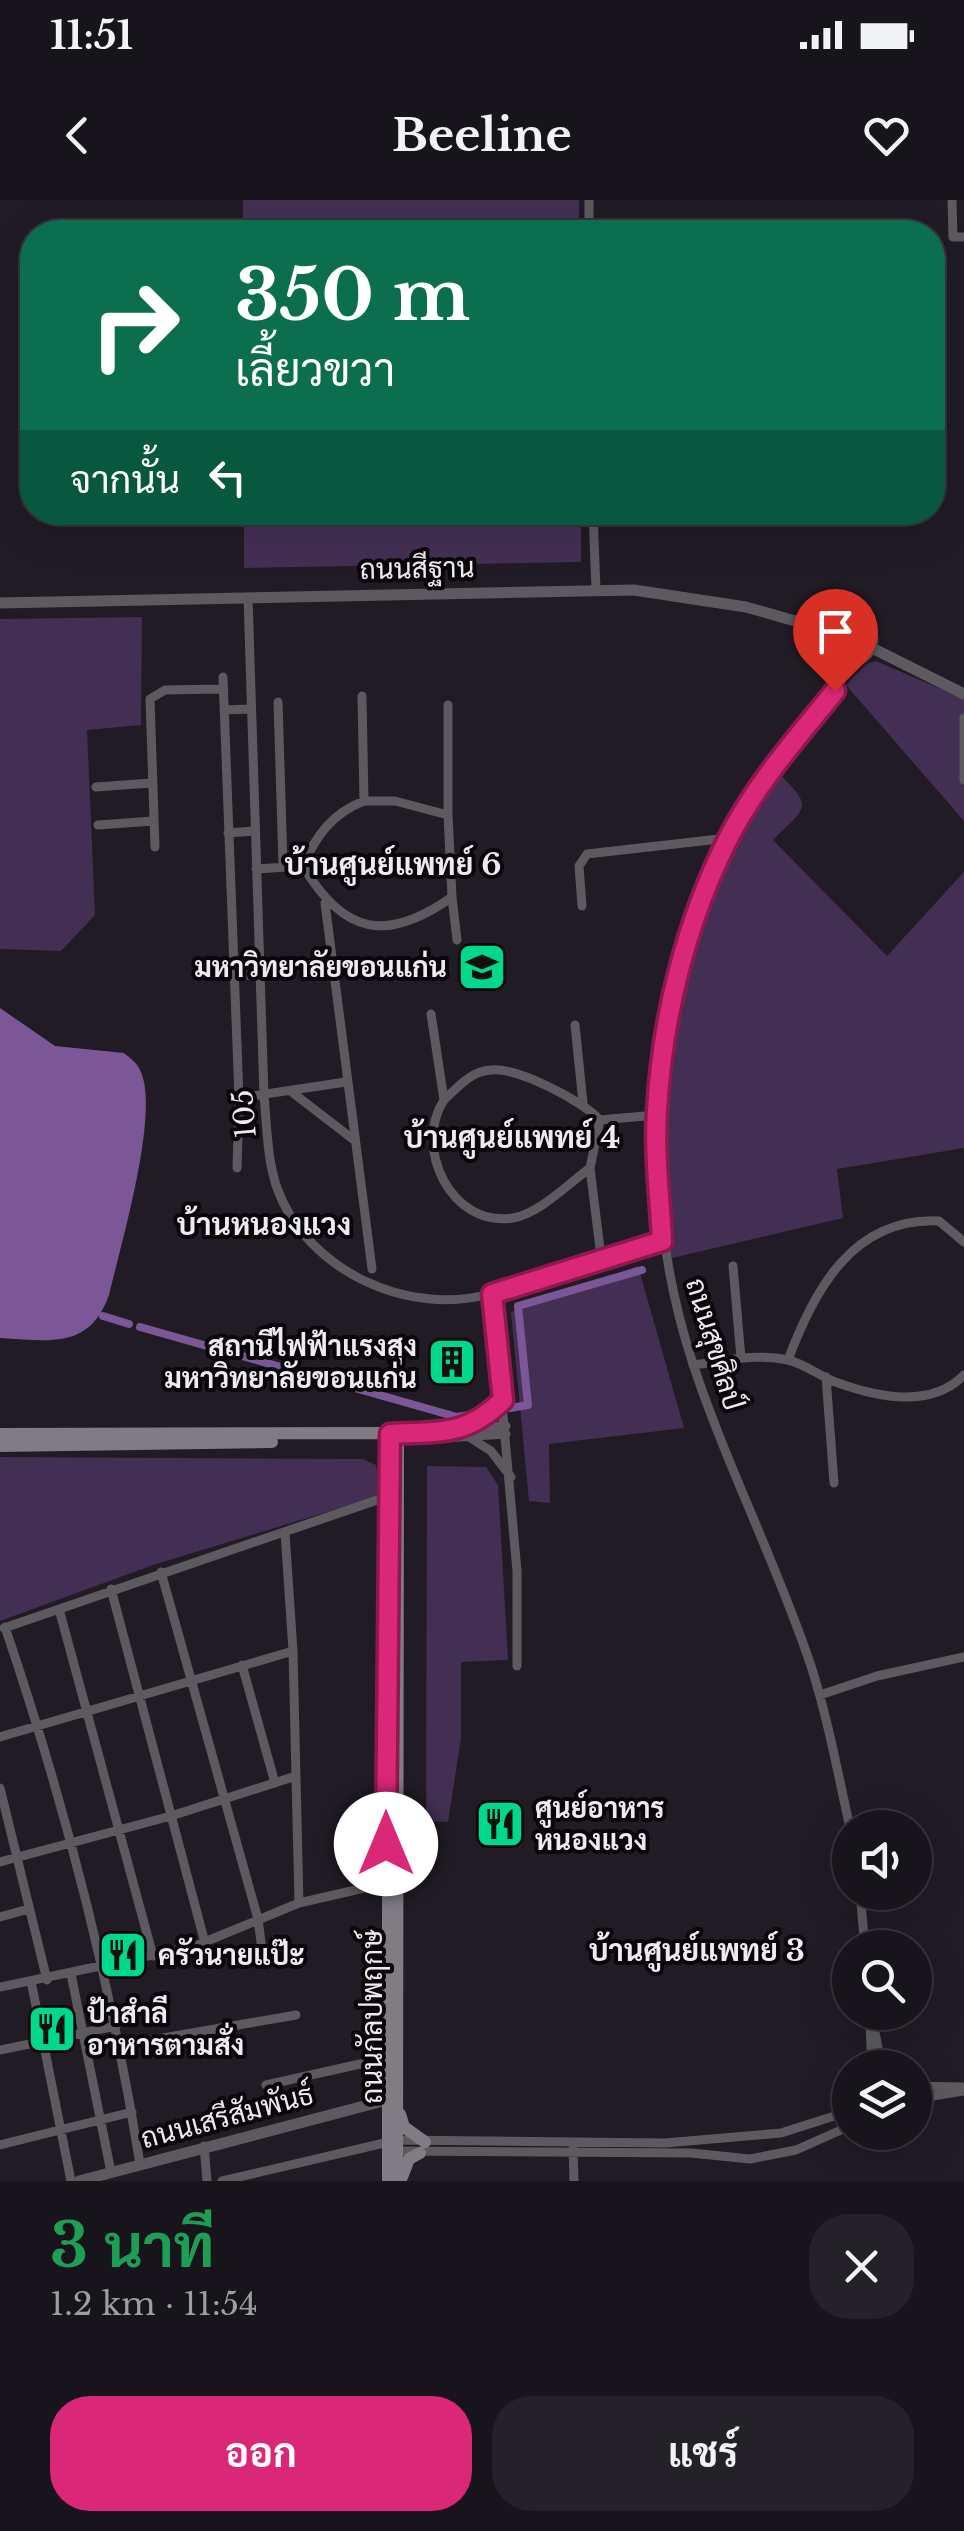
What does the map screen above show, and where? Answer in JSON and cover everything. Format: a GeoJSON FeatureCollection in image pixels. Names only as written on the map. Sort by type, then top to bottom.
{"type":"FeatureCollection","features":[{"type":"Feature","properties":{"kind":"main road"},"geometry":{"type":"LineString","coordinates":[[0,1434],[394,1437]]}},
{"type":"Feature","properties":{"kind":"main road"},"geometry":{"type":"LineString","coordinates":[[0,1446],[394,1437]]}},
{"type":"Feature","properties":{"kind":"main road","name":"ถนนกัลปพฤกษ์"},"geometry":{"type":"LineString","coordinates":[[394,1437],[389,1496],[387,2100],[399,2181]]}},
{"type":"Feature","properties":{"kind":"main road","name":"ถนนกัลปพฤกษ์"},"geometry":{"type":"LineString","coordinates":[[388,2181],[396,2077],[394,1437]]}},
{"type":"Feature","properties":{"kind":"main road"},"geometry":{"type":"LineString","coordinates":[[396,2077],[404,2127],[422,2147],[405,2166],[399,2181]]}},
{"type":"Feature","properties":{"kind":"street"},"geometry":{"type":"LineString","coordinates":[[952,200],[953,237],[964,237]]}},
{"type":"Feature","properties":{"kind":"street"},"geometry":{"type":"LineString","coordinates":[[594,525],[596,590]]}},
{"type":"Feature","properties":{"kind":"street","name":"ถนนสีฐาน"},"geometry":{"type":"LineString","coordinates":[[0,603],[596,590],[694,597],[830,631],[843,618],[861,619],[870,628],[872,648],[964,694]]}},
{"type":"Feature","properties":{"kind":"street","name":"105"},"geometry":{"type":"LineString","coordinates":[[248,597],[264,1096],[278,1188],[299,1227],[325,1256],[355,1276],[391,1291],[432,1298],[492,1294],[601,1256],[662,1241]]}},
{"type":"Feature","properties":{"kind":"street"},"geometry":{"type":"LineString","coordinates":[[830,631],[833,653],[846,662],[858,661],[872,648]]}},
{"type":"Feature","properties":{"kind":"street","name":"ถนนสุขศิลป์"},"geometry":{"type":"LineString","coordinates":[[846,662],[835,691],[774,768],[728,838],[682,960],[662,1052],[656,1115],[662,1241],[693,1365],[820,1695],[846,1810]]}},
{"type":"Feature","properties":{"kind":"street"},"geometry":{"type":"LineString","coordinates":[[155,846],[149,704],[153,694],[223,683],[239,1098],[237,1168]]}},
{"type":"Feature","properties":{"kind":"street"},"geometry":{"type":"LineString","coordinates":[[362,696],[364,800]]}},
{"type":"Feature","properties":{"kind":"street"},"geometry":{"type":"LineString","coordinates":[[278,702],[283,865]]}},
{"type":"Feature","properties":{"kind":"street"},"geometry":{"type":"LineString","coordinates":[[448,705],[448,816],[456,940]]}},
{"type":"Feature","properties":{"kind":"street"},"geometry":{"type":"LineString","coordinates":[[224,710],[251,709]]}},
{"type":"Feature","properties":{"kind":"street"},"geometry":{"type":"LineString","coordinates":[[964,718],[964,780]]}},
{"type":"Feature","properties":{"kind":"street"},"geometry":{"type":"LineString","coordinates":[[96,787],[152,784]]}},
{"type":"Feature","properties":{"kind":"street"},"geometry":{"type":"LineString","coordinates":[[303,866],[326,825],[346,808],[364,800],[395,801],[448,816]]}},
{"type":"Feature","properties":{"kind":"street"},"geometry":{"type":"LineString","coordinates":[[98,825],[153,821]]}},
{"type":"Feature","properties":{"kind":"street"},"geometry":{"type":"LineString","coordinates":[[228,832],[254,831]]}},
{"type":"Feature","properties":{"kind":"street"},"geometry":{"type":"LineString","coordinates":[[582,906],[579,866],[587,854],[728,838]]}},
{"type":"Feature","properties":{"kind":"street"},"geometry":{"type":"LineString","coordinates":[[256,869],[303,866]]}},
{"type":"Feature","properties":{"kind":"street"},"geometry":{"type":"LineString","coordinates":[[303,866],[326,903],[372,1269]]}},
{"type":"Feature","properties":{"kind":"street"},"geometry":{"type":"LineString","coordinates":[[326,903],[369,926],[388,928],[406,924],[452,897]]}},
{"type":"Feature","properties":{"kind":"street"},"geometry":{"type":"LineString","coordinates":[[233,976],[260,974]]}},
{"type":"Feature","properties":{"kind":"street"},"geometry":{"type":"LineString","coordinates":[[431,1014],[444,1100]]}},
{"type":"Feature","properties":{"kind":"street"},"geometry":{"type":"LineString","coordinates":[[574,1026],[584,1103]]}},
{"type":"Feature","properties":{"kind":"street"},"geometry":{"type":"LineString","coordinates":[[590,1168],[526,1214],[493,1218],[469,1211],[458,1203],[435,1164],[437,1111],[468,1077],[490,1070],[506,1071],[584,1103],[600,1120]]}},
{"type":"Feature","properties":{"kind":"street"},"geometry":{"type":"LineString","coordinates":[[239,1098],[346,1082]]}},
{"type":"Feature","properties":{"kind":"street"},"geometry":{"type":"LineString","coordinates":[[293,1092],[354,1140]]}},
{"type":"Feature","properties":{"kind":"street"},"geometry":{"type":"LineString","coordinates":[[600,1120],[656,1115]]}},
{"type":"Feature","properties":{"kind":"street"},"geometry":{"type":"LineString","coordinates":[[600,1120],[590,1168],[601,1256]]}},
{"type":"Feature","properties":{"kind":"street"},"geometry":{"type":"LineString","coordinates":[[788,1360],[808,1304],[837,1262],[873,1236],[898,1223],[939,1220],[964,1242]]}},
{"type":"Feature","properties":{"kind":"street"},"geometry":{"type":"LineString","coordinates":[[734,1266],[740,1358]]}},
{"type":"Feature","properties":{"kind":"street"},"geometry":{"type":"LineString","coordinates":[[492,1294],[511,1478],[517,1666]]}},
{"type":"Feature","properties":{"kind":"street"},"geometry":{"type":"LineString","coordinates":[[693,1365],[740,1358],[788,1360],[826,1378],[873,1392],[916,1397],[948,1390],[964,1375]]}},
{"type":"Feature","properties":{"kind":"street"},"geometry":{"type":"LineString","coordinates":[[826,1378],[834,1482]]}},
{"type":"Feature","properties":{"kind":"street"},"geometry":{"type":"LineString","coordinates":[[466,1432],[503,1400]]}},
{"type":"Feature","properties":{"kind":"street"},"geometry":{"type":"LineString","coordinates":[[394,1437],[506,1430]]}},
{"type":"Feature","properties":{"kind":"street"},"geometry":{"type":"LineString","coordinates":[[466,1432],[491,1451],[511,1478]]}},
{"type":"Feature","properties":{"kind":"street"},"geometry":{"type":"LineString","coordinates":[[140,2164],[122,2045],[36,1726],[3,1628],[389,1496]]}},
{"type":"Feature","properties":{"kind":"street"},"geometry":{"type":"LineString","coordinates":[[284,1533],[293,1650],[300,1903]]}},
{"type":"Feature","properties":{"kind":"street"},"geometry":{"type":"LineString","coordinates":[[161,1572],[258,1919],[262,1950]]}},
{"type":"Feature","properties":{"kind":"street"},"geometry":{"type":"LineString","coordinates":[[111,1589],[205,1943]]}},
{"type":"Feature","properties":{"kind":"street"},"geometry":{"type":"LineString","coordinates":[[59,1610],[153,1956]]}},
{"type":"Feature","properties":{"kind":"street"},"geometry":{"type":"LineString","coordinates":[[0,1737],[293,1650]]}},
{"type":"Feature","properties":{"kind":"street"},"geometry":{"type":"LineString","coordinates":[[820,1695],[894,1671],[964,1657]]}},
{"type":"Feature","properties":{"kind":"street"},"geometry":{"type":"LineString","coordinates":[[242,1664],[275,1783]]}},
{"type":"Feature","properties":{"kind":"street"},"geometry":{"type":"LineString","coordinates":[[0,1862],[171,1816],[296,1776]]}},
{"type":"Feature","properties":{"kind":"street"},"geometry":{"type":"LineString","coordinates":[[0,1788],[47,1980]]}},
{"type":"Feature","properties":{"kind":"street"},"geometry":{"type":"LineString","coordinates":[[0,1987],[47,1980],[205,1943],[300,1903],[386,1883]]}},
{"type":"Feature","properties":{"kind":"street"},"geometry":{"type":"LineString","coordinates":[[0,1917],[29,1909]]}},
{"type":"Feature","properties":{"kind":"street"},"geometry":{"type":"LineString","coordinates":[[71,1974],[111,2172]]}},
{"type":"Feature","properties":{"kind":"street"},"geometry":{"type":"LineString","coordinates":[[31,1981],[71,2181]]}},
{"type":"Feature","properties":{"kind":"street"},"geometry":{"type":"LineString","coordinates":[[122,2045],[296,2015]]}},
{"type":"Feature","properties":{"kind":"street"},"geometry":{"type":"LineString","coordinates":[[0,2050],[116,2026]]}},
{"type":"Feature","properties":{"kind":"street"},"geometry":{"type":"LineString","coordinates":[[266,2085],[388,2058]]}},
{"type":"Feature","properties":{"kind":"street"},"geometry":{"type":"LineString","coordinates":[[932,2087],[964,2089]]}},
{"type":"Feature","properties":{"kind":"street"},"geometry":{"type":"LineString","coordinates":[[932,2096],[964,2089]]}},
{"type":"Feature","properties":{"kind":"street","name":"ถนนเสรีสัมพันธ์"},"geometry":{"type":"LineString","coordinates":[[79,2181],[387,2100]]}},
{"type":"Feature","properties":{"kind":"street"},"geometry":{"type":"LineString","coordinates":[[0,2144],[132,2112]]}},
{"type":"Feature","properties":{"kind":"street"},"geometry":{"type":"LineString","coordinates":[[573,2148],[781,2133],[832,2117]]}},
{"type":"Feature","properties":{"kind":"street"},"geometry":{"type":"LineString","coordinates":[[222,2181],[392,2146],[573,2148],[750,2158],[796,2150],[832,2134]]}},
{"type":"Feature","properties":{"kind":"street"},"geometry":{"type":"LineString","coordinates":[[204,2146],[208,2181]]}},
{"type":"Feature","properties":{"kind":"street"},"geometry":{"type":"LineString","coordinates":[[573,2148],[574,2181]]}},
{"type":"Feature","properties":{"kind":"shaded area"},"geometry":{"type":"Polygon","coordinates":[[[243,200],[579,200],[579,220],[243,220],[243,200]]]}},
{"type":"Feature","properties":{"kind":"shaded area"},"geometry":{"type":"Polygon","coordinates":[[[244,525],[581,525],[581,562],[244,568],[244,525]]]}},
{"type":"Feature","properties":{"kind":"shaded area"},"geometry":{"type":"Polygon","coordinates":[[[142,617],[141,725],[87,730],[95,915],[61,951],[0,949],[0,619],[142,617]]]}},
{"type":"Feature","properties":{"kind":"shaded area"},"geometry":{"type":"Polygon","coordinates":[[[876,661],[964,699],[964,821],[846,685],[866,664],[876,661]]]}},
{"type":"Feature","properties":{"kind":"shaded area"},"geometry":{"type":"Polygon","coordinates":[[[776,771],[797,793],[802,807],[773,840],[887,956],[964,872],[964,1148],[837,1169],[843,1218],[672,1258],[664,1206],[662,1153],[672,1047],[683,994],[733,844],[776,771]]]}},
{"type":"Feature","properties":{"kind":"shaded area"},"geometry":{"type":"Polygon","coordinates":[[[0,1008],[55,1046],[124,1053],[139,1067],[145,1089],[146,1115],[137,1180],[109,1295],[91,1325],[66,1338],[0,1338],[0,1008]]]}},
{"type":"Feature","properties":{"kind":"shaded area"},"geometry":{"type":"Polygon","coordinates":[[[638,1266],[684,1428],[549,1444],[550,1503],[529,1501],[511,1312],[638,1266]]]}},
{"type":"Feature","properties":{"kind":"shaded area"},"geometry":{"type":"Polygon","coordinates":[[[0,1457],[363,1459],[376,1465],[380,1496],[156,1564],[0,1621],[0,1457]]]}},
{"type":"Feature","properties":{"kind":"shaded area"},"geometry":{"type":"Polygon","coordinates":[[[427,1466],[486,1467],[498,1485],[508,1660],[461,1662],[461,1738],[448,1822],[426,1821],[427,1466]]]}},
{"type":"Feature","properties":{"kind":"waterway"},"geometry":{"type":"LineString","coordinates":[[510,1408],[528,1405],[518,1306],[642,1270]]}},
{"type":"Feature","properties":{"kind":"waterway"},"geometry":{"type":"LineString","coordinates":[[103,1316],[129,1324]]}},
{"type":"Feature","properties":{"kind":"waterway"},"geometry":{"type":"LineString","coordinates":[[140,1327],[457,1417],[487,1412]]}},
{"type":"Feature","properties":{"kind":"place","name":"มหาวิทยาลัยขอนแก่น"},"geometry":{"type":"Point","coordinates":[482,967]}},
{"type":"Feature","properties":{"kind":"place","name":"สถานีไฟฟ้าแรงสูง มหาวิทยาลัยขอนแก่น"},"geometry":{"type":"Point","coordinates":[452,1362]}},
{"type":"Feature","properties":{"kind":"place","name":"ศูนย์อาหาร หนองแวง"},"geometry":{"type":"Point","coordinates":[500,1824]}},
{"type":"Feature","properties":{"kind":"place","name":"ครัวนายแป๊ะ"},"geometry":{"type":"Point","coordinates":[123,1955]}},
{"type":"Feature","properties":{"kind":"place","name":"ป้าสำลี อาหารตามสั่ง"},"geometry":{"type":"Point","coordinates":[52,2029]}},
{"type":"Feature","properties":{"kind":"district","name":"บ้านศูนย์แพทย์ 6"},"geometry":{"type":"Point","coordinates":[393,865]}},
{"type":"Feature","properties":{"kind":"district","name":"บ้านศูนย์แพทย์ 4"},"geometry":{"type":"Point","coordinates":[512,1138]}},
{"type":"Feature","properties":{"kind":"district","name":"บ้านหนองแวง"},"geometry":{"type":"Point","coordinates":[264,1225]}},
{"type":"Feature","properties":{"kind":"district","name":"บ้านศูนย์แพทย์ 3"},"geometry":{"type":"Point","coordinates":[697,1951]}},
{"type":"Feature","properties":{"kind":"route"},"geometry":{"type":"LineString","coordinates":[[386,1844],[390,1434],[465,1428],[483,1420],[503,1400],[492,1294],[601,1256],[662,1241],[656,1115],[662,1052],[682,960],[728,838],[774,768],[835,691]]}}]}
